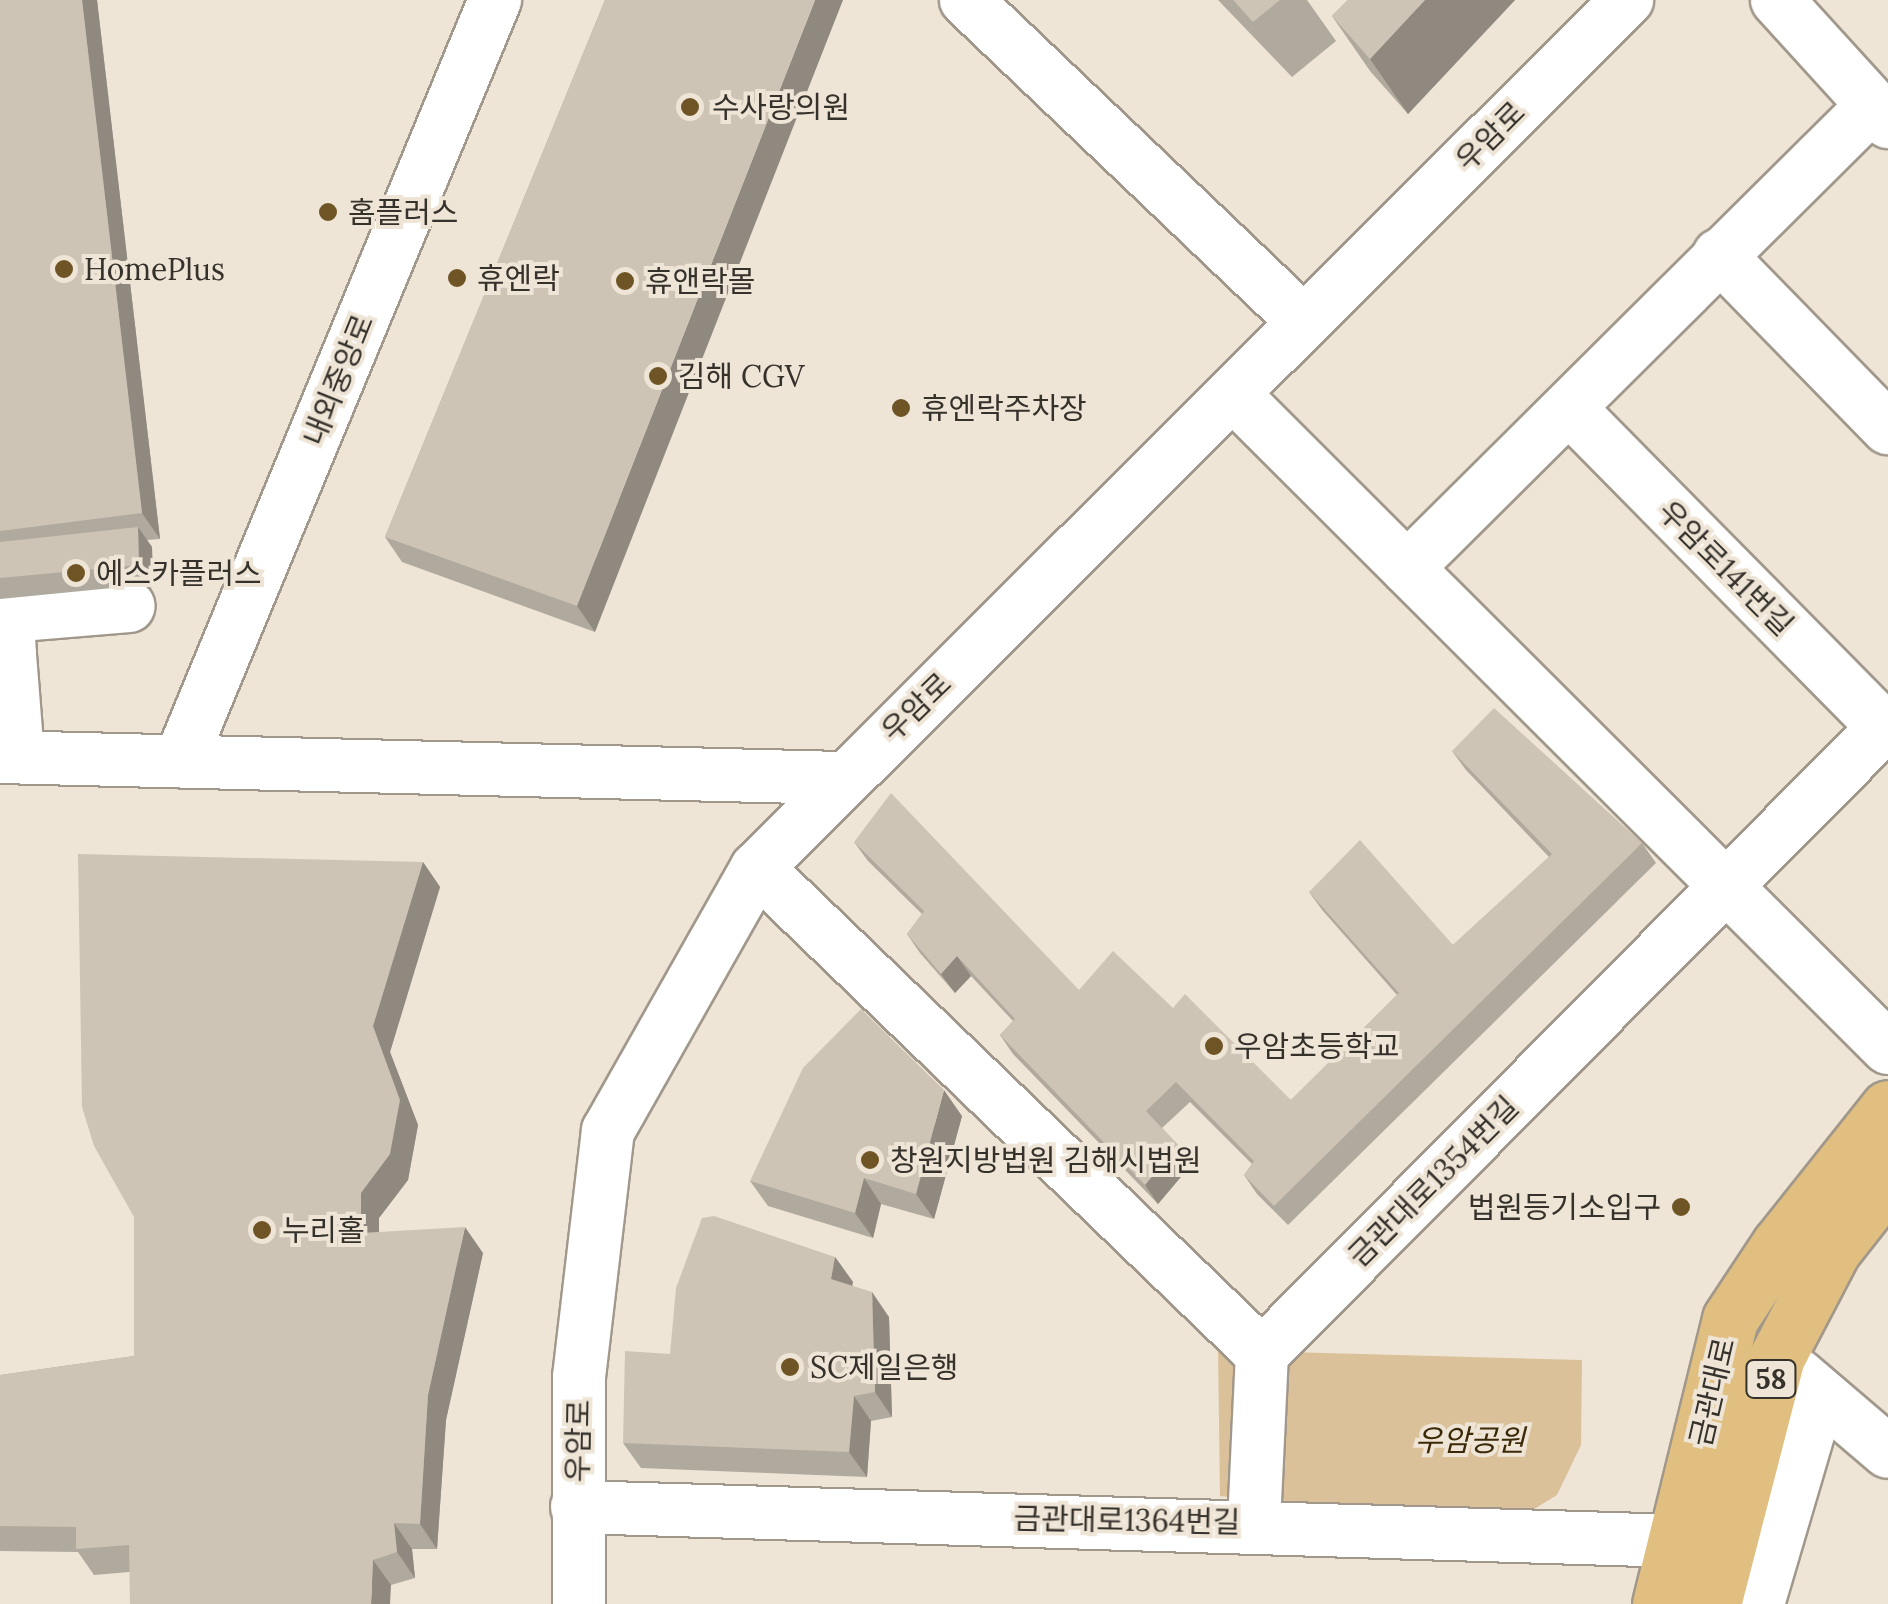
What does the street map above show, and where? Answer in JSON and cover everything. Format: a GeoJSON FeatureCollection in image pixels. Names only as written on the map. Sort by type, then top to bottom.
{"type":"FeatureCollection","features":[{"type":"Feature","properties":{"kind":"main road","name":"금관대로"},"geometry":{"type":"LineString","coordinates":[[1660,1604],[1730,1319],[1778,1245],[1888,1108]]}},
{"type":"Feature","properties":{"kind":"main road","name":"금관대로"},"geometry":{"type":"LineString","coordinates":[[1713,1604],[1777,1356],[1833,1250],[1888,1180]]}},
{"type":"Feature","properties":{"kind":"street","name":"내외중앙로"},"geometry":{"type":"LineString","coordinates":[[180,761],[496,0]]}},
{"type":"Feature","properties":{"kind":"street"},"geometry":{"type":"LineString","coordinates":[[966,0],[1304,322]]}},
{"type":"Feature","properties":{"kind":"street","name":"우암로"},"geometry":{"type":"LineString","coordinates":[[579,1604],[579,1377],[608,1131],[757,868],[1627,0]]}},
{"type":"Feature","properties":{"kind":"street"},"geometry":{"type":"LineString","coordinates":[[1407,568],[1719,256],[1880,114],[1777,0]]}},
{"type":"Feature","properties":{"kind":"street"},"geometry":{"type":"LineString","coordinates":[[1719,256],[1888,428]]}},
{"type":"Feature","properties":{"kind":"street"},"geometry":{"type":"LineString","coordinates":[[1234,395],[1888,1048]]}},
{"type":"Feature","properties":{"kind":"street","name":"우암로141번길"},"geometry":{"type":"LineString","coordinates":[[1569,408],[1886,725],[1724,887]]}},
{"type":"Feature","properties":{"kind":"street"},"geometry":{"type":"LineString","coordinates":[[0,582],[102,567],[112,555]]}},
{"type":"Feature","properties":{"kind":"street"},"geometry":{"type":"LineString","coordinates":[[130,606],[8,616],[5,655],[9,757],[843,778]]}},
{"type":"Feature","properties":{"kind":"street"},"geometry":{"type":"LineString","coordinates":[[757,868],[1262,1354],[1254,1523]]}},
{"type":"Feature","properties":{"kind":"street","name":"금관대로1354번길"},"geometry":{"type":"LineString","coordinates":[[1262,1354],[1724,887]]}},
{"type":"Feature","properties":{"kind":"street"},"geometry":{"type":"LineString","coordinates":[[1777,1356],[1888,1452]]}},
{"type":"Feature","properties":{"kind":"street"},"geometry":{"type":"LineString","coordinates":[[1758,1604],[1820,1394]]}},
{"type":"Feature","properties":{"kind":"street","name":"금관대로1364번길"},"geometry":{"type":"LineString","coordinates":[[576,1506],[1254,1523],[1677,1541]]}},
{"type":"Feature","properties":{"kind":"green space","name":"우암공원"},"geometry":{"type":"Polygon","coordinates":[[[1218,1350],[1582,1360],[1581,1445],[1557,1495],[1505,1527],[1220,1496],[1218,1350]]]}},
{"type":"Feature","properties":{"kind":"building","name":"HomePlus"},"geometry":{"type":"Polygon","coordinates":[[[0,0],[82,0],[142,513],[0,531],[0,0]]]}},
{"type":"Feature","properties":{"kind":"building","name":"휴앤락몰"},"geometry":{"type":"Polygon","coordinates":[[[605,0],[815,0],[577,606],[385,537],[605,0]]]}},
{"type":"Feature","properties":{"kind":"building"},"geometry":{"type":"Polygon","coordinates":[[[1233,0],[1280,0],[1253,22],[1233,0]]]}},
{"type":"Feature","properties":{"kind":"building"},"geometry":{"type":"Polygon","coordinates":[[[1348,0],[1425,0],[1370,59],[1332,16],[1348,0]]]}},
{"type":"Feature","properties":{"kind":"building"},"geometry":{"type":"Polygon","coordinates":[[[138,527],[139,565],[0,578],[0,542],[138,527]]]}},
{"type":"Feature","properties":{"kind":"building"},"geometry":{"type":"Polygon","coordinates":[[[1494,708],[1642,843],[1274,1206],[1244,1175],[1254,1161],[1176,1082],[1146,1111],[1178,1145],[1145,1185],[1000,1035],[1015,1019],[957,956],[941,974],[907,934],[924,911],[854,842],[891,793],[1079,990],[1113,951],[1173,1008],[1185,994],[1291,1100],[1399,993],[1309,892],[1360,840],[1453,945],[1552,854],[1452,751],[1494,708]]]}},
{"type":"Feature","properties":{"kind":"building","name":"누리홀"},"geometry":{"type":"Polygon","coordinates":[[[78,854],[423,862],[373,1026],[400,1100],[390,1154],[361,1193],[361,1233],[465,1227],[428,1395],[420,1524],[394,1523],[397,1552],[373,1560],[371,1604],[130,1604],[129,1545],[76,1549],[76,1527],[0,1526],[0,1375],[134,1356],[134,1217],[94,1146],[82,1107],[78,854]]]}},
{"type":"Feature","properties":{"kind":"building","name":"창원지방법원 김해시법원"},"geometry":{"type":"Polygon","coordinates":[[[861,1009],[944,1090],[916,1194],[864,1178],[855,1213],[750,1181],[803,1068],[861,1009]]]}},
{"type":"Feature","properties":{"kind":"building","name":"SC제일은행"},"geometry":{"type":"Polygon","coordinates":[[[714,1216],[835,1257],[831,1279],[872,1292],[875,1392],[854,1396],[849,1452],[623,1443],[625,1351],[670,1354],[676,1288],[702,1218],[714,1216]]]}},
{"type":"Feature","properties":{"kind":"place","name":"수사랑의원"},"geometry":{"type":"Point","coordinates":[690,107]}},
{"type":"Feature","properties":{"kind":"place","name":"홈플러스"},"geometry":{"type":"Point","coordinates":[328,212]}},
{"type":"Feature","properties":{"kind":"place","name":"HomePlus"},"geometry":{"type":"Point","coordinates":[64,269]}},
{"type":"Feature","properties":{"kind":"place","name":"휴엔락"},"geometry":{"type":"Point","coordinates":[457,278]}},
{"type":"Feature","properties":{"kind":"place","name":"휴앤락몰"},"geometry":{"type":"Point","coordinates":[625,281]}},
{"type":"Feature","properties":{"kind":"place","name":"김해 CGV"},"geometry":{"type":"Point","coordinates":[658,376]}},
{"type":"Feature","properties":{"kind":"place","name":"휴엔락주차장"},"geometry":{"type":"Point","coordinates":[901,408]}},
{"type":"Feature","properties":{"kind":"place","name":"에스카플러스"},"geometry":{"type":"Point","coordinates":[76,573]}},
{"type":"Feature","properties":{"kind":"place","name":"우암초등학교"},"geometry":{"type":"Point","coordinates":[1214,1046]}},
{"type":"Feature","properties":{"kind":"place","name":"창원지방법원 김해시법원"},"geometry":{"type":"Point","coordinates":[870,1160]}},
{"type":"Feature","properties":{"kind":"place","name":"법원등기소입구"},"geometry":{"type":"Point","coordinates":[1681,1207]}},
{"type":"Feature","properties":{"kind":"place","name":"누리홀"},"geometry":{"type":"Point","coordinates":[262,1230]}},
{"type":"Feature","properties":{"kind":"place","name":"SC제일은행"},"geometry":{"type":"Point","coordinates":[790,1367]}}]}
